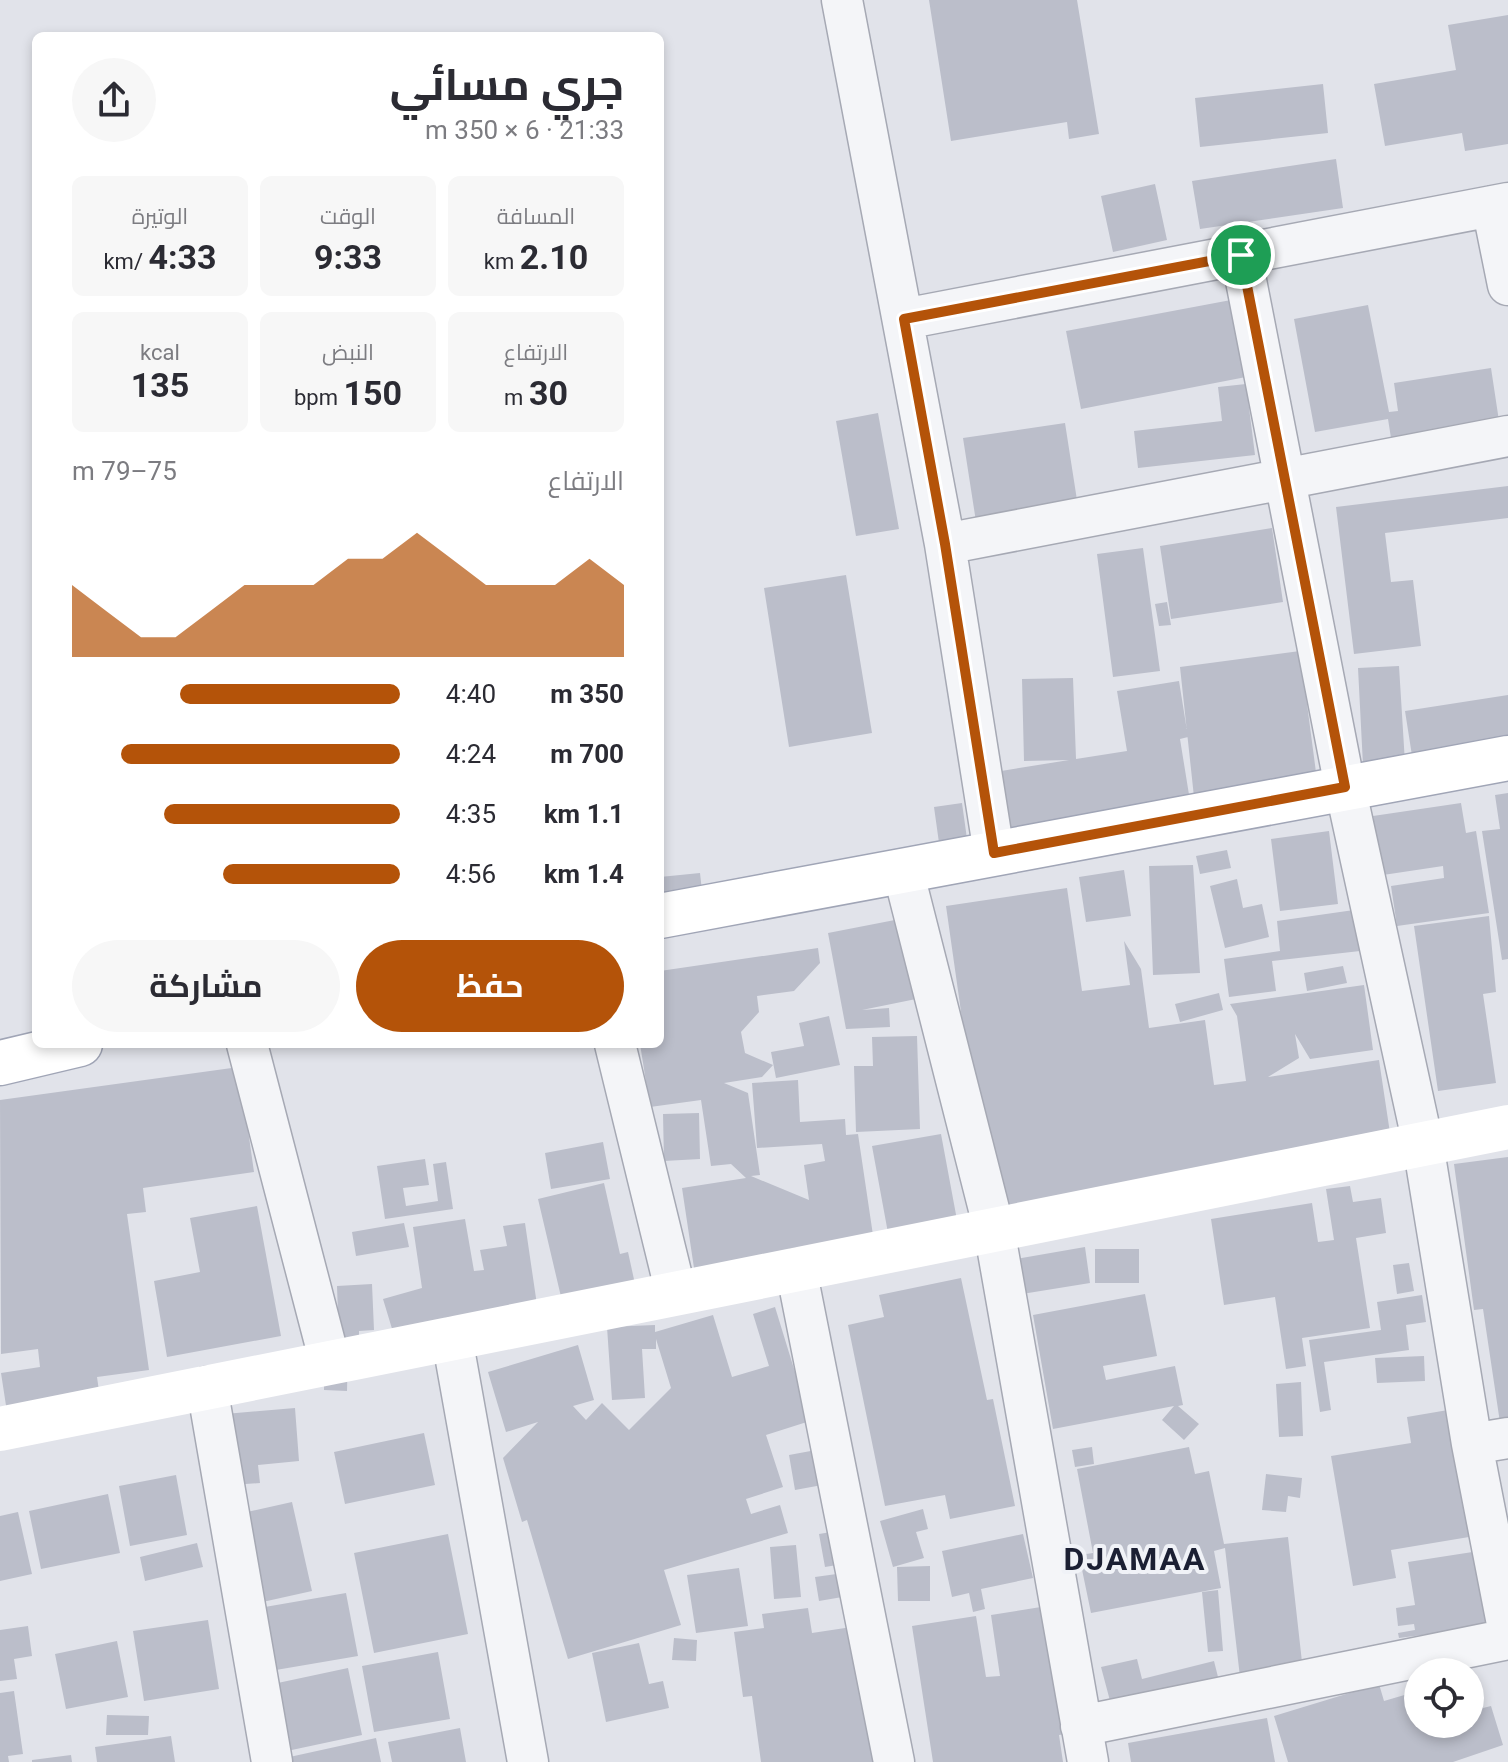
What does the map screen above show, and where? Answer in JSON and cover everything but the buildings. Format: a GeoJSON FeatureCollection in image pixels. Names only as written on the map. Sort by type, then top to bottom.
{"type":"FeatureCollection","features":[{"type":"Feature","properties":{"kind":"street"},"geometry":{"type":"LineString","coordinates":[[842,0],[945,544],[994,853]]}},
{"type":"Feature","properties":{"kind":"street"},"geometry":{"type":"LineString","coordinates":[[904,319],[1500,205],[1508,285]]}},
{"type":"Feature","properties":{"kind":"street"},"geometry":{"type":"LineString","coordinates":[[1241,255],[1345,787],[1490,1441],[1508,1629]]}},
{"type":"Feature","properties":{"kind":"street"},"geometry":{"type":"LineString","coordinates":[[945,544],[1508,436]]}},
{"type":"Feature","properties":{"kind":"street"},"geometry":{"type":"LineString","coordinates":[[664,915],[1508,758]]}},
{"type":"Feature","properties":{"kind":"street"},"geometry":{"type":"LineString","coordinates":[[903,871],[994,1229],[1084,1744],[1508,1639]]}},
{"type":"Feature","properties":{"kind":"street"},"geometry":{"type":"LineString","coordinates":[[0,1063],[63,1048]]}},
{"type":"Feature","properties":{"kind":"street"},"geometry":{"type":"LineString","coordinates":[[248,1048],[330,1362]]}},
{"type":"Feature","properties":{"kind":"street"},"geometry":{"type":"LineString","coordinates":[[616,1048],[676,1293]]}},
{"type":"Feature","properties":{"kind":"street"},"geometry":{"type":"LineString","coordinates":[[2,1420],[207,1387],[1508,1127]]}},
{"type":"Feature","properties":{"kind":"street"},"geometry":{"type":"LineString","coordinates":[[796,1269],[894,1762]]}},
{"type":"Feature","properties":{"kind":"street"},"geometry":{"type":"LineString","coordinates":[[452,1338],[528,1762]]}},
{"type":"Feature","properties":{"kind":"street"},"geometry":{"type":"LineString","coordinates":[[207,1387],[272,1762]]}},
{"type":"Feature","properties":{"kind":"district","name":"DJAMAA"},"geometry":{"type":"Point","coordinates":[1135,1559]}},
{"type":"Feature","properties":{"kind":"route"},"geometry":{"type":"LineString","coordinates":[[1241,255],[1345,787],[994,853],[945,544],[904,319],[1241,255]]}}]}
